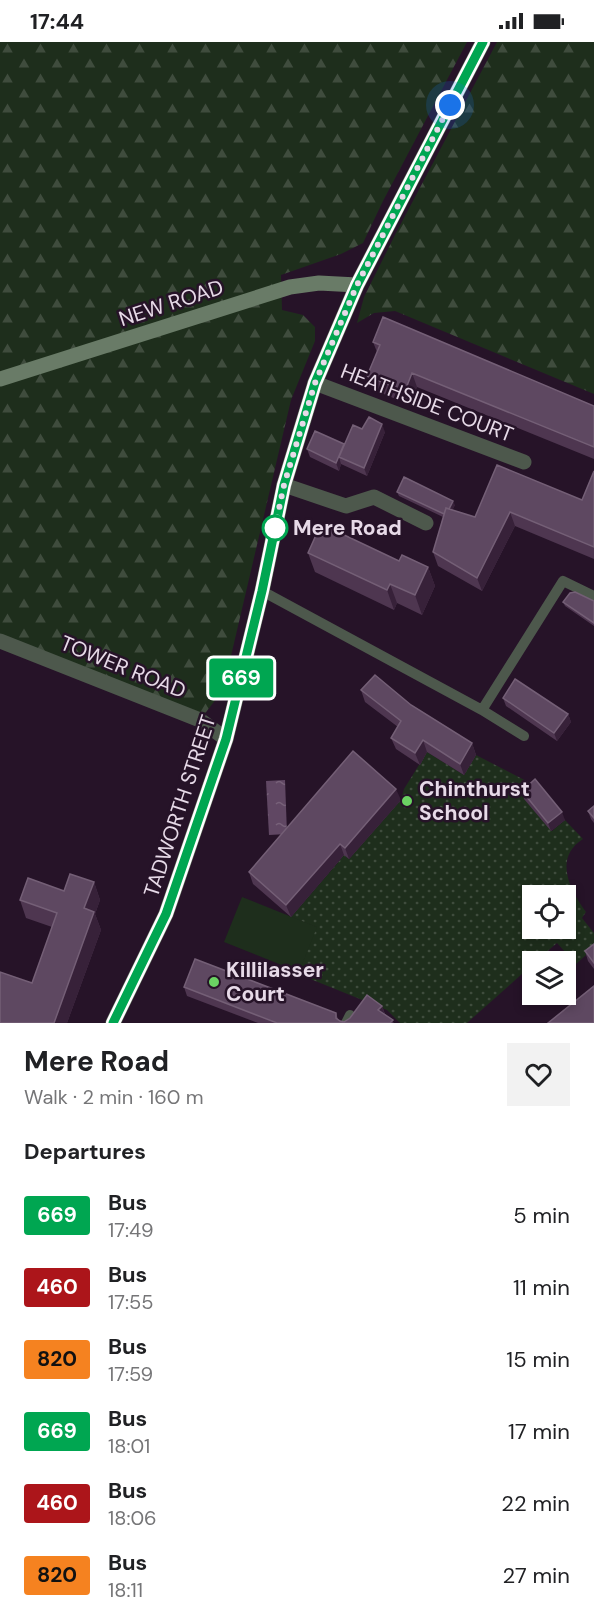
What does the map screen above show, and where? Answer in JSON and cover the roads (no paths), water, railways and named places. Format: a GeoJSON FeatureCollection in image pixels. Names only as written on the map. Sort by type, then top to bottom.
{"type":"FeatureCollection","features":[{"type":"Feature","properties":{"kind":"main road"},"geometry":{"type":"LineString","coordinates":[[357,285],[483,42]]}},
{"type":"Feature","properties":{"kind":"main road","name":"NEW ROAD"},"geometry":{"type":"LineString","coordinates":[[0,379],[290,287],[319,283],[357,285]]}},
{"type":"Feature","properties":{"kind":"main road","name":"TADWORTH STREET"},"geometry":{"type":"LineString","coordinates":[[113,1023],[166,914],[226,739],[262,591],[284,485],[315,383],[357,285]]}},
{"type":"Feature","properties":{"kind":"street","name":"HEATHSIDE COURT"},"geometry":{"type":"LineString","coordinates":[[315,383],[524,462]]}},
{"type":"Feature","properties":{"kind":"street"},"geometry":{"type":"LineString","coordinates":[[284,485],[346,506],[374,497],[426,523]]}},
{"type":"Feature","properties":{"kind":"street","name":"TOWER ROAD"},"geometry":{"type":"LineString","coordinates":[[0,640],[200,720],[226,739]]}},
{"type":"Feature","properties":{"kind":"lane"},"geometry":{"type":"LineString","coordinates":[[482,710],[563,581],[594,596]]}},
{"type":"Feature","properties":{"kind":"lane"},"geometry":{"type":"LineString","coordinates":[[262,591],[482,710],[524,736]]}},
{"type":"Feature","properties":{"kind":"water"},"geometry":{"type":"Polygon","coordinates":[[[285,780],[287,834],[269,835],[266,781],[285,780]]]}},
{"type":"Feature","properties":{"kind":"place","name":"Mere Road"},"geometry":{"type":"Point","coordinates":[275,528]}},
{"type":"Feature","properties":{"kind":"place","name":"Chinthurst School"},"geometry":{"type":"Point","coordinates":[407,801]}},
{"type":"Feature","properties":{"kind":"place","name":"Killilasser Court"},"geometry":{"type":"Point","coordinates":[214,982]}}]}
